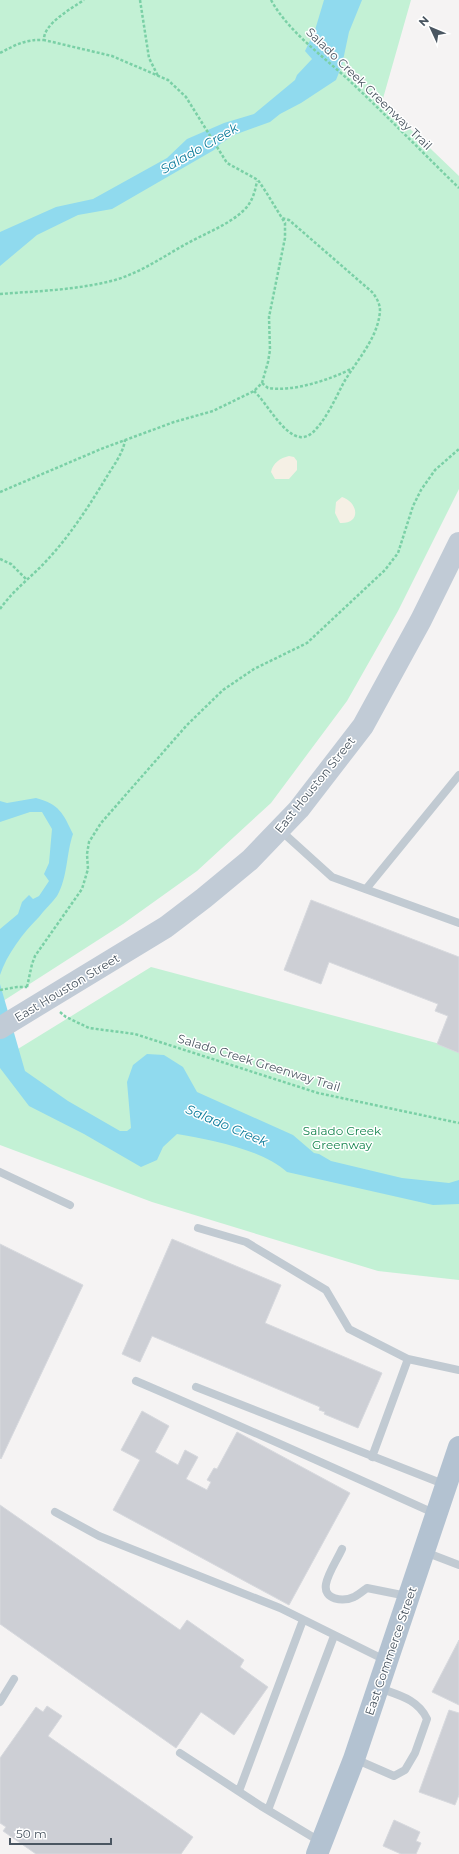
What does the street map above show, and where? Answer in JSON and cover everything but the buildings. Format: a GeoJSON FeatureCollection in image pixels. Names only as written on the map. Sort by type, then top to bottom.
{"type":"FeatureCollection","features":[{"type":"Feature","properties":{"kind":"main road","name":"East Houston Street"},"geometry":{"type":"LineString","coordinates":[[0,1028],[137,946],[204,898],[250,860],[280,829],[317,786],[363,726],[421,620],[459,543]]}},
{"type":"Feature","properties":{"kind":"main road","name":"East Commerce Street"},"geometry":{"type":"LineString","coordinates":[[319,1848],[354,1759],[379,1688],[459,1446]]}},
{"type":"Feature","properties":{"kind":"lane"},"geometry":{"type":"LineString","coordinates":[[366,889],[459,775]]}},
{"type":"Feature","properties":{"kind":"lane"},"geometry":{"type":"LineString","coordinates":[[280,829],[332,876],[459,923]]}},
{"type":"Feature","properties":{"kind":"lane"},"geometry":{"type":"LineString","coordinates":[[0,1172],[70,1205]]}},
{"type":"Feature","properties":{"kind":"lane"},"geometry":{"type":"LineString","coordinates":[[198,1228],[246,1242],[326,1290],[349,1328],[408,1359],[459,1370]]}},
{"type":"Feature","properties":{"kind":"lane"},"geometry":{"type":"LineString","coordinates":[[372,1457],[408,1359]]}},
{"type":"Feature","properties":{"kind":"lane"},"geometry":{"type":"LineString","coordinates":[[136,1381],[266,1436],[437,1514]]}},
{"type":"Feature","properties":{"kind":"lane"},"geometry":{"type":"LineString","coordinates":[[196,1387],[446,1485]]}},
{"type":"Feature","properties":{"kind":"lane"},"geometry":{"type":"LineString","coordinates":[[55,1512],[99,1536],[280,1608],[334,1636],[388,1661]]}},
{"type":"Feature","properties":{"kind":"lane"},"geometry":{"type":"LineString","coordinates":[[342,1549],[326,1584],[326,1592],[330,1597],[339,1599],[354,1597],[367,1588],[410,1597]]}},
{"type":"Feature","properties":{"kind":"lane"},"geometry":{"type":"LineString","coordinates":[[424,1552],[459,1565]]}},
{"type":"Feature","properties":{"kind":"lane"},"geometry":{"type":"LineString","coordinates":[[239,1791],[303,1620]]}},
{"type":"Feature","properties":{"kind":"lane"},"geometry":{"type":"LineString","coordinates":[[268,1810],[334,1636]]}},
{"type":"Feature","properties":{"kind":"lane"},"geometry":{"type":"LineString","coordinates":[[0,1702],[14,1679]]}},
{"type":"Feature","properties":{"kind":"lane"},"geometry":{"type":"LineString","coordinates":[[354,1759],[394,1776],[405,1770],[415,1753],[427,1719],[423,1710],[417,1704],[406,1698],[379,1688]]}},
{"type":"Feature","properties":{"kind":"lane"},"geometry":{"type":"LineString","coordinates":[[180,1753],[268,1810],[319,1848]]}},
{"type":"Feature","properties":{"kind":"path"},"geometry":{"type":"LineString","coordinates":[[44,40],[44,36],[51,25],[63,13],[84,0]]}},
{"type":"Feature","properties":{"kind":"path"},"geometry":{"type":"LineString","coordinates":[[140,0],[149,58],[158,76]]}},
{"type":"Feature","properties":{"kind":"path","name":"Salado Creek Greenway Trail"},"geometry":{"type":"LineString","coordinates":[[271,0],[278,14],[354,85],[459,188]]}},
{"type":"Feature","properties":{"kind":"path"},"geometry":{"type":"LineString","coordinates":[[0,53],[19,42],[32,39],[44,40],[112,56],[168,80],[186,97],[227,163],[258,180],[285,223],[285,238],[269,317],[270,350],[262,382],[254,391],[213,410],[125,440],[0,492]]}},
{"type":"Feature","properties":{"kind":"path"},"geometry":{"type":"LineString","coordinates":[[0,294],[87,285],[114,280],[130,275],[231,220],[244,210],[251,201],[258,180]]}},
{"type":"Feature","properties":{"kind":"path"},"geometry":{"type":"LineString","coordinates":[[254,391],[288,432],[302,438],[309,436],[323,421],[352,369],[361,356],[373,334],[380,313],[380,306],[377,298],[290,220],[282,217]]}},
{"type":"Feature","properties":{"kind":"path"},"geometry":{"type":"LineString","coordinates":[[262,382],[268,388],[289,388],[330,378],[352,369]]}},
{"type":"Feature","properties":{"kind":"path"},"geometry":{"type":"LineString","coordinates":[[0,609],[7,599],[50,558],[78,523],[117,459],[124,446],[125,440]]}},
{"type":"Feature","properties":{"kind":"path"},"geometry":{"type":"LineString","coordinates":[[0,990],[27,987],[35,956],[82,889],[88,869],[87,854],[89,842],[101,824],[186,725],[223,690],[254,669],[307,643],[385,570],[398,553],[413,506],[420,490],[434,470],[459,449]]}},
{"type":"Feature","properties":{"kind":"path"},"geometry":{"type":"LineString","coordinates":[[0,559],[11,564],[27,580]]}},
{"type":"Feature","properties":{"kind":"path","name":"Salado Creek Greenway Trail"},"geometry":{"type":"LineString","coordinates":[[102,1030],[135,1034],[318,1093],[459,1123]]}},
{"type":"Feature","properties":{"kind":"green space"},"geometry":{"type":"Polygon","coordinates":[[[0,0],[411,0],[382,102],[459,176],[459,489],[398,611],[347,701],[271,803],[197,871],[123,924],[0,1003],[0,0]]]}},
{"type":"Feature","properties":{"kind":"green space","name":"Salado Creek Greenway"},"geometry":{"type":"Polygon","coordinates":[[[151,967],[459,1049],[459,1280],[378,1271],[152,1202],[0,1145],[0,1060],[151,967]]]}},
{"type":"Feature","properties":{"kind":"sand"},"geometry":{"type":"Polygon","coordinates":[[[289,456],[294,457],[297,461],[297,470],[289,479],[275,479],[271,472],[273,466],[283,458],[289,456]]]}},
{"type":"Feature","properties":{"kind":"sand"},"geometry":{"type":"Polygon","coordinates":[[[342,497],[352,503],[355,517],[347,522],[340,523],[335,513],[336,502],[342,497]]]}},
{"type":"Feature","properties":{"kind":"water","name":"Salado Creek"},"geometry":{"type":"Polygon","coordinates":[[[324,0],[362,0],[349,32],[342,65],[336,80],[301,103],[280,114],[270,122],[234,135],[214,150],[112,209],[78,215],[37,235],[0,266],[0,232],[56,207],[93,199],[167,158],[187,139],[224,123],[254,114],[295,80],[297,75],[312,59],[305,51],[315,30],[324,0]]]}},
{"type":"Feature","properties":{"kind":"water"},"geometry":{"type":"Polygon","coordinates":[[[36,798],[44,800],[55,806],[63,815],[73,834],[61,889],[57,896],[16,944],[0,975],[0,929],[18,914],[22,902],[29,895],[33,899],[39,896],[49,881],[44,874],[49,863],[52,829],[42,812],[30,812],[0,822],[0,801],[7,803],[36,798]]]}},
{"type":"Feature","properties":{"kind":"water","name":"Salado Creek"},"geometry":{"type":"Polygon","coordinates":[[[0,984],[25,1071],[68,1101],[120,1131],[127,1131],[131,1128],[127,1082],[133,1065],[147,1054],[164,1055],[183,1067],[197,1092],[293,1135],[314,1153],[319,1154],[331,1161],[402,1178],[449,1183],[459,1180],[459,1204],[433,1205],[287,1172],[264,1157],[250,1151],[205,1139],[177,1134],[163,1147],[157,1160],[141,1167],[84,1134],[29,1106],[0,1068],[0,984]]]}}]}
